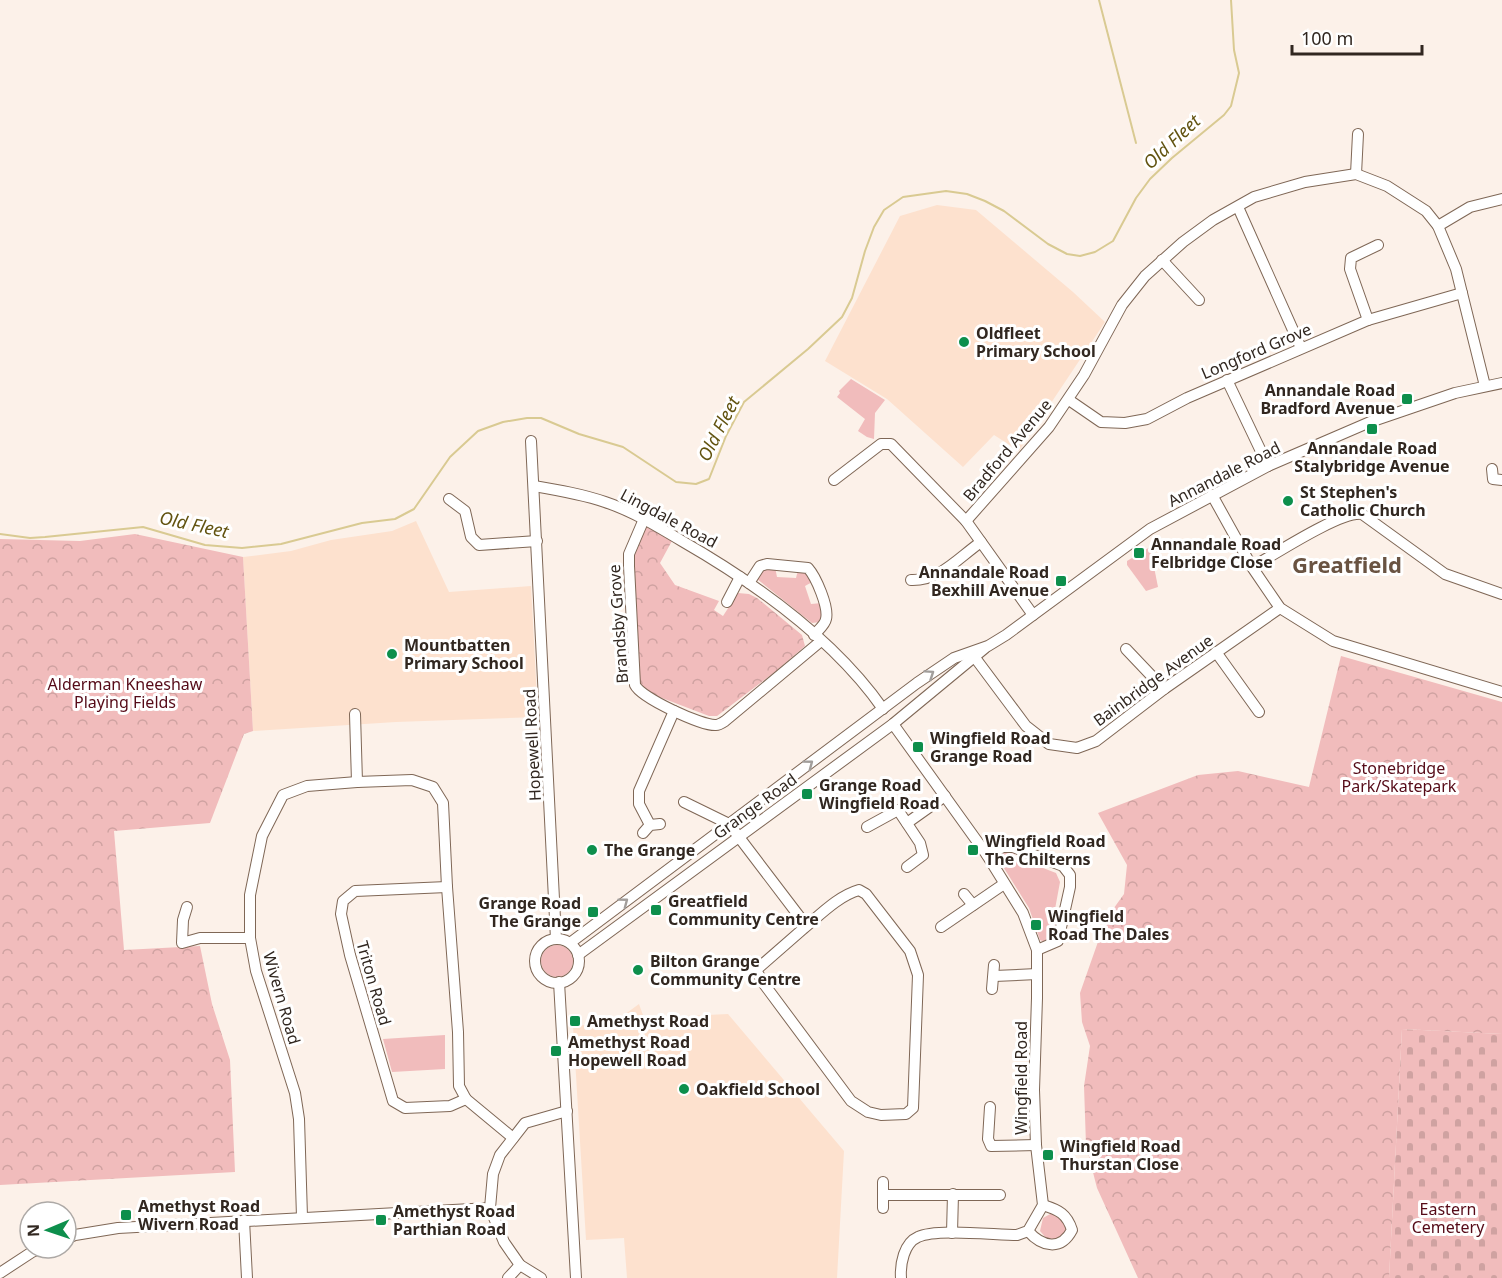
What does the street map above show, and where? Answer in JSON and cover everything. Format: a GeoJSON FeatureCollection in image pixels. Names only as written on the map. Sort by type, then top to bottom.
{"type":"FeatureCollection","features":[{"type":"Feature","properties":{"kind":"street"},"geometry":{"type":"LineString","coordinates":[[1358,134],[1356,174],[1387,186],[1408,199],[1426,211],[1438,225],[1456,269],[1485,386]]}},
{"type":"Feature","properties":{"kind":"street","name":"Bradford Avenue"},"geometry":{"type":"LineString","coordinates":[[966,522],[1049,427],[1069,400],[1122,305],[1145,276],[1162,260],[1213,220],[1254,197],[1305,183],[1356,174]]}},
{"type":"Feature","properties":{"kind":"street"},"geometry":{"type":"LineString","coordinates":[[1438,225],[1470,207],[1502,199]]}},
{"type":"Feature","properties":{"kind":"street"},"geometry":{"type":"LineString","coordinates":[[1238,207],[1301,348]]}},
{"type":"Feature","properties":{"kind":"street"},"geometry":{"type":"LineString","coordinates":[[1368,320],[1350,269],[1351,258],[1378,245]]}},
{"type":"Feature","properties":{"kind":"street"},"geometry":{"type":"LineString","coordinates":[[1162,260],[1199,300]]}},
{"type":"Feature","properties":{"kind":"street","name":"Longford Grove"},"geometry":{"type":"LineString","coordinates":[[1069,400],[1101,422],[1125,423],[1147,419],[1227,380],[1368,320],[1462,293]]}},
{"type":"Feature","properties":{"kind":"street"},"geometry":{"type":"LineString","coordinates":[[1227,380],[1268,466]]}},
{"type":"Feature","properties":{"kind":"street","name":"Annandale Road"},"geometry":{"type":"LineString","coordinates":[[892,724],[973,655],[1033,615],[1150,529],[1268,466],[1370,422],[1455,393],[1502,383]]}},
{"type":"Feature","properties":{"kind":"street","name":"Hopewell Road"},"geometry":{"type":"LineString","coordinates":[[531,441],[556,939]]}},
{"type":"Feature","properties":{"kind":"street"},"geometry":{"type":"LineString","coordinates":[[834,480],[881,444],[891,444],[966,522],[1033,615]]}},
{"type":"Feature","properties":{"kind":"street"},"geometry":{"type":"LineString","coordinates":[[1492,469],[1493,479],[1502,480]]}},
{"type":"Feature","properties":{"kind":"street","name":"Lingdale Road"},"geometry":{"type":"LineString","coordinates":[[534,486],[604,501],[644,519],[720,563],[818,638],[842,660],[883,709]]}},
{"type":"Feature","properties":{"kind":"street"},"geometry":{"type":"LineString","coordinates":[[1212,495],[1252,567],[1280,608],[1333,641],[1502,692]]}},
{"type":"Feature","properties":{"kind":"street"},"geometry":{"type":"LineString","coordinates":[[449,499],[465,511],[471,537],[479,545],[537,541]]}},
{"type":"Feature","properties":{"kind":"street"},"geometry":{"type":"LineString","coordinates":[[1252,567],[1339,518],[1356,513],[1362,514],[1445,574],[1502,594]]}},
{"type":"Feature","properties":{"kind":"street","name":"Brandsby Grove"},"geometry":{"type":"LineString","coordinates":[[644,519],[628,554],[635,685],[646,698],[704,723],[716,725],[725,721],[818,638]]}},
{"type":"Feature","properties":{"kind":"street"},"geometry":{"type":"LineString","coordinates":[[910,580],[924,580],[943,572],[981,542]]}},
{"type":"Feature","properties":{"kind":"street"},"geometry":{"type":"LineString","coordinates":[[727,602],[744,580],[760,566],[767,564],[808,568],[815,576],[827,612],[826,622],[818,638]]}},
{"type":"Feature","properties":{"kind":"street","name":"Bainbridge Avenue"},"geometry":{"type":"LineString","coordinates":[[973,655],[1026,726],[1049,744],[1077,748],[1096,741],[1164,689],[1280,608]]}},
{"type":"Feature","properties":{"kind":"street"},"geometry":{"type":"LineString","coordinates":[[1126,649],[1164,689]]}},
{"type":"Feature","properties":{"kind":"street"},"geometry":{"type":"LineString","coordinates":[[1216,652],[1259,713]]}},
{"type":"Feature","properties":{"kind":"street","name":"Annandale Road"},"geometry":{"type":"LineString","coordinates":[[883,709],[954,658],[973,655]]}},
{"type":"Feature","properties":{"kind":"street","name":"Grange Road"},"geometry":{"type":"LineString","coordinates":[[570,943],[883,709]]}},
{"type":"Feature","properties":{"kind":"street"},"geometry":{"type":"LineString","coordinates":[[651,827],[639,804],[639,791],[674,711]]}},
{"type":"Feature","properties":{"kind":"street"},"geometry":{"type":"LineString","coordinates":[[355,714],[357,782]]}},
{"type":"Feature","properties":{"kind":"street","name":"Grange Road"},"geometry":{"type":"LineString","coordinates":[[578,955],[892,724]]}},
{"type":"Feature","properties":{"kind":"street","name":"Wingfield Road"},"geometry":{"type":"LineString","coordinates":[[892,724],[987,855],[1023,913],[1037,950],[1038,998],[1034,1090],[1036,1145],[1043,1205]]}},
{"type":"Feature","properties":{"kind":"street","name":"Wivern Road"},"geometry":{"type":"LineString","coordinates":[[302,1217],[299,1119],[295,1093],[256,971],[250,938],[250,895],[262,836],[283,795],[307,786],[412,780],[433,787],[443,803],[458,1032],[459,1086],[466,1100]]}},
{"type":"Feature","properties":{"kind":"street"},"geometry":{"type":"LineString","coordinates":[[907,823],[945,796]]}},
{"type":"Feature","properties":{"kind":"street","name":"Grange Road"},"geometry":{"type":"LineString","coordinates":[[684,802],[729,824]]}},
{"type":"Feature","properties":{"kind":"street"},"geometry":{"type":"LineString","coordinates":[[867,828],[898,810],[920,843],[923,855],[907,867]]}},
{"type":"Feature","properties":{"kind":"street"},"geometry":{"type":"LineString","coordinates":[[729,824],[802,920],[803,928]]}},
{"type":"Feature","properties":{"kind":"street"},"geometry":{"type":"LineString","coordinates":[[987,855],[1003,847],[1013,847],[1063,866],[1070,875],[1070,887],[1058,941],[1037,950]]}},
{"type":"Feature","properties":{"kind":"street"},"geometry":{"type":"LineString","coordinates":[[941,927],[1004,884]]}},
{"type":"Feature","properties":{"kind":"street","name":"Triton Road"},"geometry":{"type":"LineString","coordinates":[[447,887],[355,891],[343,901],[341,914],[350,955],[393,1101],[405,1108],[450,1106],[466,1100]]}},
{"type":"Feature","properties":{"kind":"street"},"geometry":{"type":"LineString","coordinates":[[859,890],[866,894],[910,951],[918,975],[913,1108],[906,1114],[882,1115],[868,1112],[851,1101],[756,970],[803,928],[835,903],[859,890]]}},
{"type":"Feature","properties":{"kind":"street"},"geometry":{"type":"LineString","coordinates":[[964,894],[973,905]]}},
{"type":"Feature","properties":{"kind":"street"},"geometry":{"type":"LineString","coordinates":[[187,907],[183,920],[182,943],[200,938],[250,938]]}},
{"type":"Feature","properties":{"kind":"street"},"geometry":{"type":"LineString","coordinates":[[556,939],[570,943],[579,961],[575,973],[570,978],[559,982],[545,979],[537,969],[536,962],[536,955],[543,944],[556,939]]}},
{"type":"Feature","properties":{"kind":"street"},"geometry":{"type":"LineString","coordinates":[[992,989],[994,970],[1036,974]]}},
{"type":"Feature","properties":{"kind":"street"},"geometry":{"type":"LineString","coordinates":[[559,982],[576,1278]]}},
{"type":"Feature","properties":{"kind":"street"},"geometry":{"type":"LineString","coordinates":[[466,1100],[513,1138]]}},
{"type":"Feature","properties":{"kind":"street"},"geometry":{"type":"LineString","coordinates":[[990,1107],[988,1139],[991,1146],[1036,1145]]}},
{"type":"Feature","properties":{"kind":"street"},"geometry":{"type":"LineString","coordinates":[[541,1278],[520,1264],[504,1242],[490,1208],[493,1174],[500,1155],[525,1124],[567,1111]]}},
{"type":"Feature","properties":{"kind":"street"},"geometry":{"type":"LineString","coordinates":[[883,1182],[883,1208]]}},
{"type":"Feature","properties":{"kind":"street"},"geometry":{"type":"LineString","coordinates":[[952,1233],[953,1194]]}},
{"type":"Feature","properties":{"kind":"street"},"geometry":{"type":"LineString","coordinates":[[883,1195],[1000,1195]]}},
{"type":"Feature","properties":{"kind":"street"},"geometry":{"type":"LineString","coordinates":[[901,1278],[905,1251],[917,1237],[934,1233],[1017,1235],[1028,1230],[1043,1205],[1060,1210],[1068,1218],[1072,1230],[1066,1241],[1056,1245],[1036,1240],[1028,1230]]}},
{"type":"Feature","properties":{"kind":"street"},"geometry":{"type":"LineString","coordinates":[[78,1235],[118,1228],[490,1208]]}},
{"type":"Feature","properties":{"kind":"street"},"geometry":{"type":"LineString","coordinates":[[244,1220],[247,1278]]}},
{"type":"Feature","properties":{"kind":"street"},"geometry":{"type":"LineString","coordinates":[[0,1273],[20,1260]]}},
{"type":"Feature","properties":{"kind":"street"},"geometry":{"type":"LineString","coordinates":[[508,1278],[520,1264]]}},
{"type":"Feature","properties":{"kind":"shaded area","name":"Oldfleet Primary School"},"geometry":{"type":"Polygon","coordinates":[[[937,205],[976,210],[1105,322],[1019,451],[994,435],[963,467],[887,399],[825,361],[900,216],[937,205]]]}},
{"type":"Feature","properties":{"kind":"shaded area","name":"Mountbatten Primary School"},"geometry":{"type":"Polygon","coordinates":[[[416,521],[449,592],[531,586],[538,717],[396,722],[253,731],[243,557],[291,551],[331,540],[392,531],[416,521]]]}},
{"type":"Feature","properties":{"kind":"shaded area","name":"Oakfield School"},"geometry":{"type":"Polygon","coordinates":[[[639,1004],[644,1018],[728,1014],[844,1151],[837,1278],[627,1278],[624,1238],[586,1240],[573,1026],[613,1023],[639,1004]]]}},
{"type":"Feature","properties":{"kind":"green space"},"geometry":{"type":"Polygon","coordinates":[[[851,379],[885,400],[875,413],[874,439],[858,431],[865,419],[837,397],[839,391],[851,379]]]}},
{"type":"Feature","properties":{"kind":"green space"},"geometry":{"type":"Polygon","coordinates":[[[644,522],[673,539],[660,563],[675,585],[719,601],[714,610],[723,616],[738,593],[749,594],[802,635],[805,646],[717,716],[709,716],[649,693],[639,682],[631,566],[634,544],[644,522]]]}},
{"type":"Feature","properties":{"kind":"green space","name":"Alderman Kneeshaw Playing Fields"},"geometry":{"type":"Polygon","coordinates":[[[135,534],[243,557],[253,731],[244,734],[210,823],[114,831],[124,950],[200,946],[212,1004],[230,1060],[235,1172],[0,1185],[0,539],[80,541],[135,534]]]}},
{"type":"Feature","properties":{"kind":"green space"},"geometry":{"type":"Polygon","coordinates":[[[1150,547],[1158,587],[1146,591],[1127,565],[1127,561],[1150,547]]]}},
{"type":"Feature","properties":{"kind":"green space"},"geometry":{"type":"Polygon","coordinates":[[[775,567],[777,577],[796,578],[798,570],[801,569],[814,581],[805,586],[811,604],[822,603],[824,612],[820,622],[812,623],[757,579],[761,570],[775,567]]]}},
{"type":"Feature","properties":{"kind":"green space","name":"Stonebridge Park/Skatepark"},"geometry":{"type":"Polygon","coordinates":[[[1341,656],[1502,702],[1502,1034],[1402,1029],[1389,1278],[1138,1278],[1097,1188],[1086,1145],[1084,1086],[1090,1046],[1082,1022],[1080,993],[1106,919],[1124,894],[1127,865],[1098,813],[1198,775],[1238,771],[1309,787],[1341,656]]]}},
{"type":"Feature","properties":{"kind":"green space"},"geometry":{"type":"Polygon","coordinates":[[[1005,850],[1014,850],[1015,857],[1056,873],[1060,882],[1053,920],[1060,922],[1051,940],[1040,940],[1029,908],[997,857],[1005,850]]]}},
{"type":"Feature","properties":{"kind":"green space"},"geometry":{"type":"Polygon","coordinates":[[[557,945],[568,950],[573,961],[568,972],[557,977],[546,972],[541,961],[546,950],[557,945]]]}},
{"type":"Feature","properties":{"kind":"green space","name":"Eastern Cemetery"},"geometry":{"type":"Polygon","coordinates":[[[1402,1029],[1502,1034],[1502,1278],[1389,1278],[1402,1029]]]}},
{"type":"Feature","properties":{"kind":"green space"},"geometry":{"type":"Polygon","coordinates":[[[445,1035],[445,1069],[392,1072],[383,1039],[445,1035]]]}},
{"type":"Feature","properties":{"kind":"green space"},"geometry":{"type":"Polygon","coordinates":[[[1052,1213],[1069,1226],[1063,1240],[1047,1239],[1040,1231],[1043,1218],[1052,1213]]]}},
{"type":"Feature","properties":{"kind":"waterway"},"geometry":{"type":"LineString","coordinates":[[1099,0],[1136,143]]}},
{"type":"Feature","properties":{"kind":"waterway","name":"Old Fleet"},"geometry":{"type":"LineString","coordinates":[[0,534],[30,538],[143,527],[205,545],[242,548],[281,544],[362,523],[395,519],[414,509],[450,457],[478,431],[503,422],[527,418],[541,418],[579,434],[623,447],[676,482],[696,484],[709,479],[726,436],[744,402],[808,349],[842,317],[852,298],[874,227],[884,210],[903,197],[946,191],[967,194],[1004,211],[1048,244],[1067,254],[1080,256],[1095,252],[1113,241],[1136,198],[1150,179],[1224,115],[1231,106],[1239,73],[1234,50],[1231,0]]}},
{"type":"Feature","properties":{"kind":"place","name":"Oldfleet Primary School"},"geometry":{"type":"Point","coordinates":[964,342]}},
{"type":"Feature","properties":{"kind":"place","name":"Annandale Road Bradford Avenue"},"geometry":{"type":"Point","coordinates":[1407,399]}},
{"type":"Feature","properties":{"kind":"place","name":"Annandale Road Stalybridge Avenue"},"geometry":{"type":"Point","coordinates":[1372,429]}},
{"type":"Feature","properties":{"kind":"place","name":"St Stephen's Catholic Church"},"geometry":{"type":"Point","coordinates":[1288,501]}},
{"type":"Feature","properties":{"kind":"place","name":"Annandale Road Felbridge Close"},"geometry":{"type":"Point","coordinates":[1139,553]}},
{"type":"Feature","properties":{"kind":"place","name":"Annandale Road Bexhill Avenue"},"geometry":{"type":"Point","coordinates":[1061,581]}},
{"type":"Feature","properties":{"kind":"place","name":"Mountbatten Primary School"},"geometry":{"type":"Point","coordinates":[392,654]}},
{"type":"Feature","properties":{"kind":"place","name":"Wingfield Road Grange Road"},"geometry":{"type":"Point","coordinates":[918,747]}},
{"type":"Feature","properties":{"kind":"place","name":"Grange Road Wingfield Road"},"geometry":{"type":"Point","coordinates":[807,794]}},
{"type":"Feature","properties":{"kind":"place","name":"The Grange"},"geometry":{"type":"Point","coordinates":[592,850]}},
{"type":"Feature","properties":{"kind":"place","name":"Wingfield Road The Chilterns"},"geometry":{"type":"Point","coordinates":[973,850]}},
{"type":"Feature","properties":{"kind":"place","name":"Greatfield Community Centre"},"geometry":{"type":"Point","coordinates":[656,910]}},
{"type":"Feature","properties":{"kind":"place","name":"Grange Road The Grange"},"geometry":{"type":"Point","coordinates":[593,912]}},
{"type":"Feature","properties":{"kind":"place","name":"Wingfield Road The Dales"},"geometry":{"type":"Point","coordinates":[1036,925]}},
{"type":"Feature","properties":{"kind":"place","name":"Bilton Grange Community Centre"},"geometry":{"type":"Point","coordinates":[638,970]}},
{"type":"Feature","properties":{"kind":"place","name":"Amethyst Road"},"geometry":{"type":"Point","coordinates":[575,1021]}},
{"type":"Feature","properties":{"kind":"place","name":"Amethyst Road Hopewell Road"},"geometry":{"type":"Point","coordinates":[556,1051]}},
{"type":"Feature","properties":{"kind":"place","name":"Oakfield School"},"geometry":{"type":"Point","coordinates":[684,1089]}},
{"type":"Feature","properties":{"kind":"place","name":"Wingfield Road Thurstan Close"},"geometry":{"type":"Point","coordinates":[1048,1155]}},
{"type":"Feature","properties":{"kind":"place","name":"Amethyst Road Wivern Road"},"geometry":{"type":"Point","coordinates":[126,1215]}},
{"type":"Feature","properties":{"kind":"place","name":"Amethyst Road Parthian Road"},"geometry":{"type":"Point","coordinates":[381,1220]}},
{"type":"Feature","properties":{"kind":"district","name":"Greatfield"},"geometry":{"type":"Point","coordinates":[1347,565]}}]}
